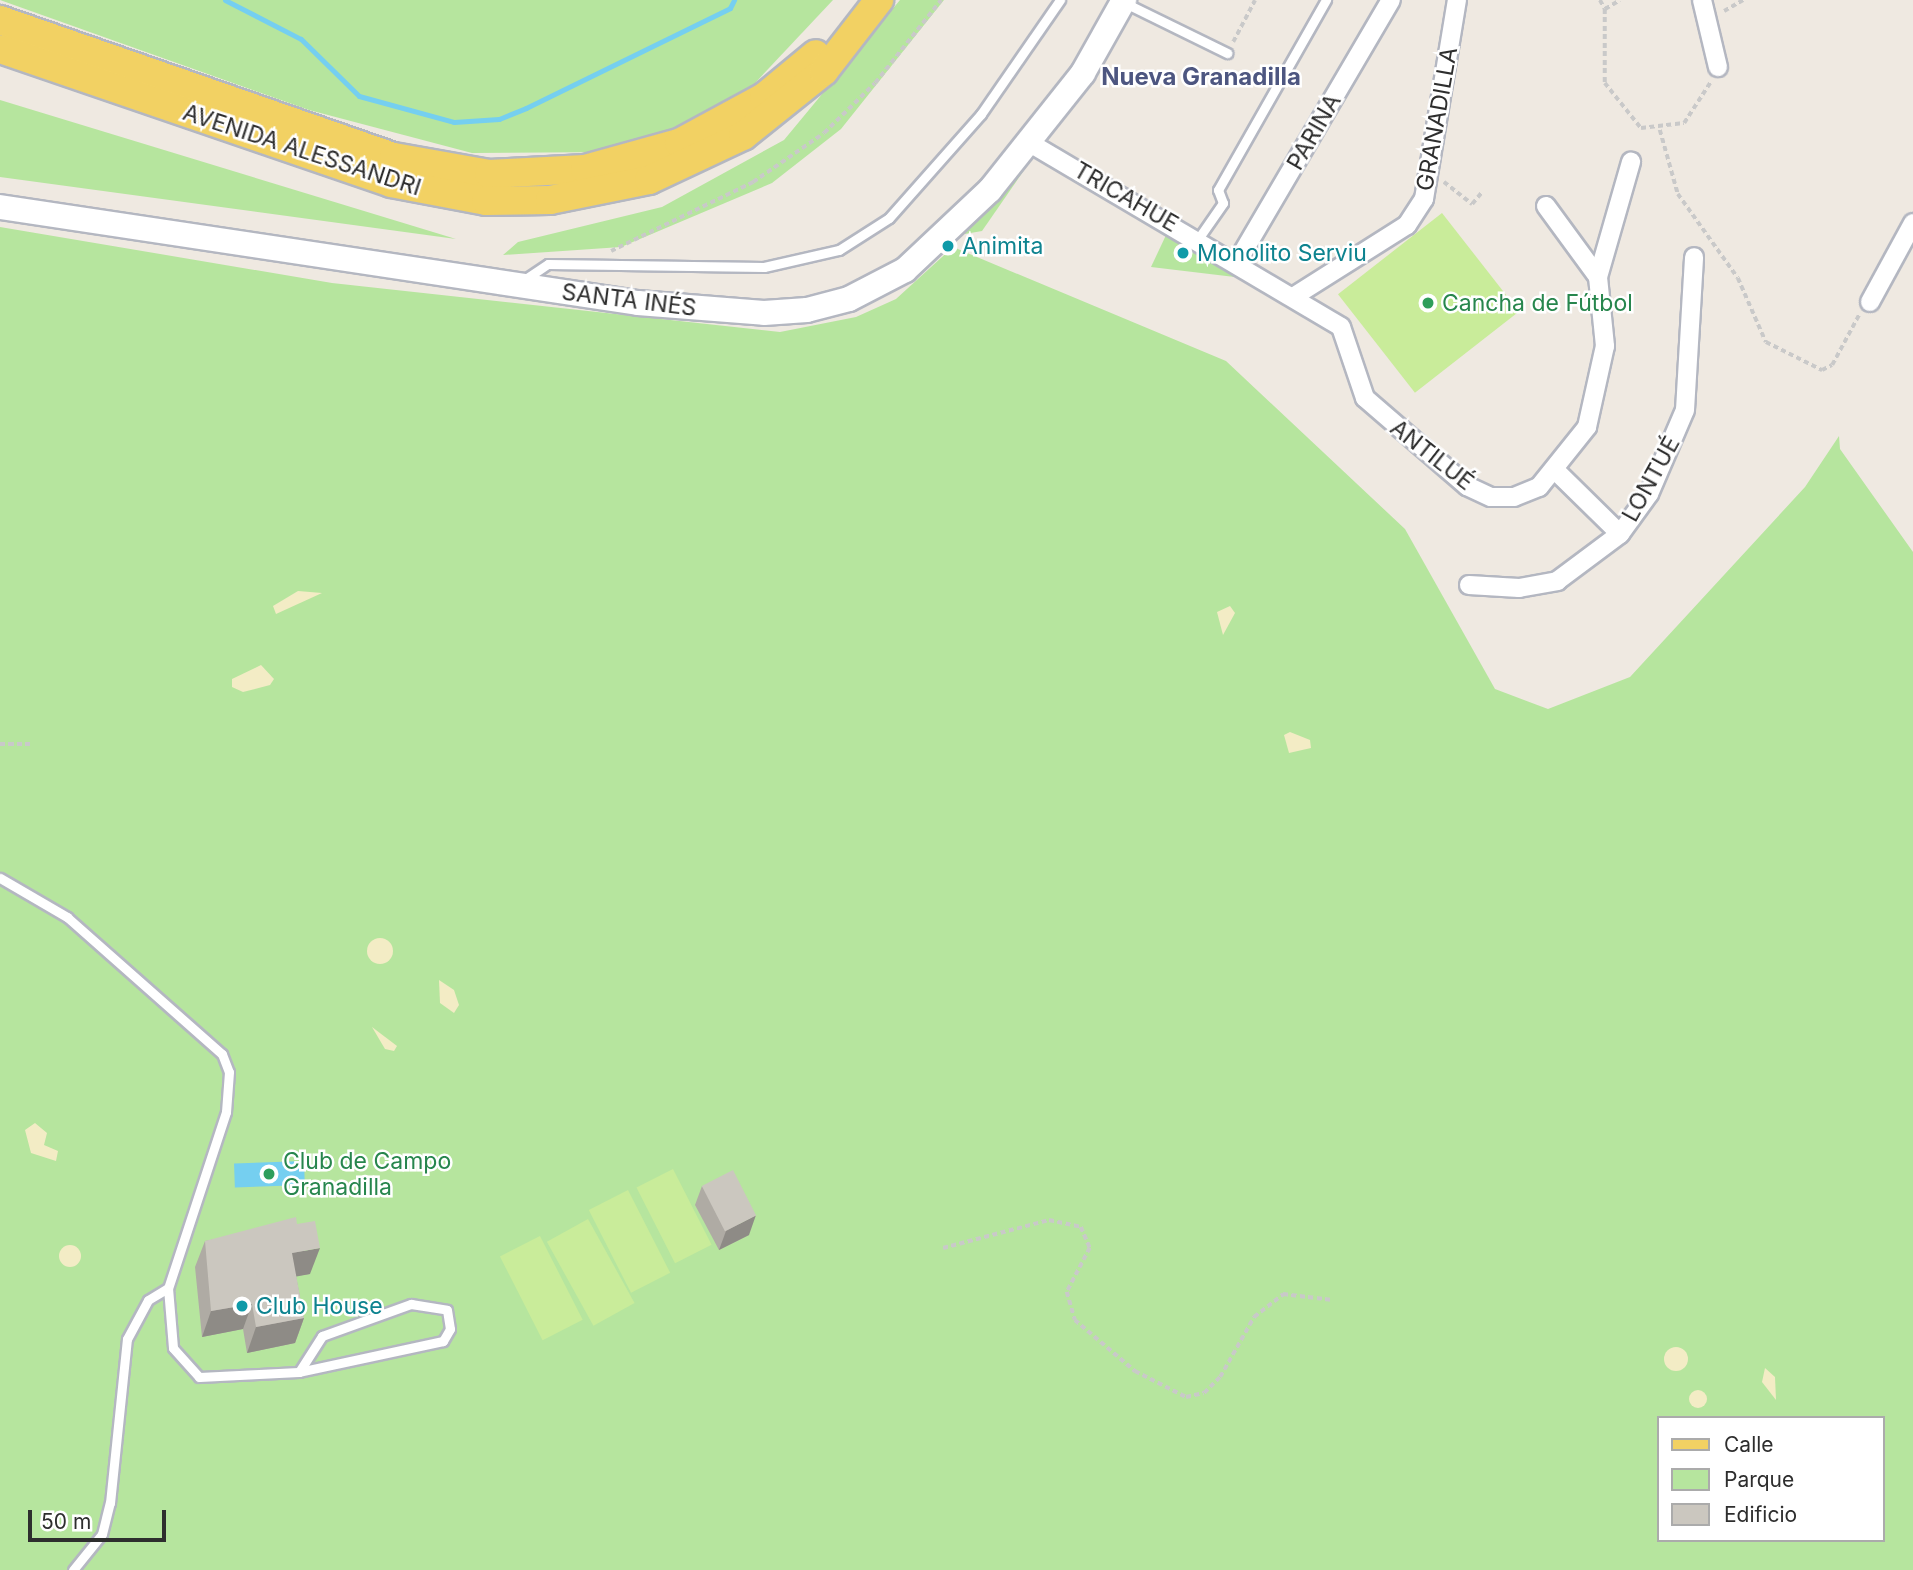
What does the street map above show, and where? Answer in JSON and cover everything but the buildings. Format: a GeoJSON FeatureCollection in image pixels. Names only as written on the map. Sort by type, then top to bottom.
{"type":"FeatureCollection","features":[{"type":"Feature","properties":{"kind":"main road","name":"AVENIDA ALESSANDRI"},"geometry":{"type":"LineString","coordinates":[[0,20],[394,157],[521,175],[617,163],[708,130],[790,78],[859,0]]}},
{"type":"Feature","properties":{"kind":"main road","name":"AVENIDA ALESSANDRI"},"geometry":{"type":"LineString","coordinates":[[0,49],[391,183],[486,201],[550,200],[649,180],[743,136],[824,71],[880,0]]}},
{"type":"Feature","properties":{"kind":"main road","name":"SANTA INÉS"},"geometry":{"type":"LineString","coordinates":[[0,207],[517,285],[742,312],[829,306],[887,281],[922,257],[1030,143],[1083,73],[1124,1]]}},
{"type":"Feature","properties":{"kind":"street","name":"PARINA"},"geometry":{"type":"LineString","coordinates":[[1236,264],[1391,0]]}},
{"type":"Feature","properties":{"kind":"street","name":"GRANADILLA"},"geometry":{"type":"LineString","coordinates":[[1293,297],[1407,225],[1424,199],[1457,0]]}},
{"type":"Feature","properties":{"kind":"street"},"geometry":{"type":"LineString","coordinates":[[1702,0],[1709,19],[1718,67]]}},
{"type":"Feature","properties":{"kind":"street","name":"TRICAHUE"},"geometry":{"type":"LineString","coordinates":[[1030,143],[1293,297]]}},
{"type":"Feature","properties":{"kind":"street","name":"ANTILUÉ"},"geometry":{"type":"LineString","coordinates":[[1293,297],[1341,327],[1365,398],[1467,486],[1491,497],[1514,497],[1557,472],[1587,427],[1601,385],[1605,346],[1598,276],[1631,162]]}},
{"type":"Feature","properties":{"kind":"street"},"geometry":{"type":"LineString","coordinates":[[1546,206],[1598,276]]}},
{"type":"Feature","properties":{"kind":"street"},"geometry":{"type":"LineString","coordinates":[[1870,302],[1913,223]]}},
{"type":"Feature","properties":{"kind":"street","name":"LONTUÉ"},"geometry":{"type":"LineString","coordinates":[[1469,585],[1520,589],[1557,581],[1620,534],[1674,447],[1685,410],[1694,257]]}},
{"type":"Feature","properties":{"kind":"street"},"geometry":{"type":"LineString","coordinates":[[1557,472],[1620,534]]}},
{"type":"Feature","properties":{"kind":"lane"},"geometry":{"type":"LineString","coordinates":[[517,285],[548,264],[595,260],[764,267],[839,250],[889,218],[981,114],[1060,0]]}},
{"type":"Feature","properties":{"kind":"lane"},"geometry":{"type":"LineString","coordinates":[[1198,239],[1223,203],[1218,190],[1325,0]]}},
{"type":"Feature","properties":{"kind":"lane"},"geometry":{"type":"LineString","coordinates":[[1124,1],[1227,53]]}},
{"type":"Feature","properties":{"kind":"lane"},"geometry":{"type":"LineString","coordinates":[[0,878],[43,898],[133,971],[205,1035],[229,1072],[218,1146],[189,1209],[168,1289],[173,1348],[199,1377],[299,1372],[435,1345],[447,1335],[449,1314],[438,1304],[411,1304],[340,1325],[311,1346],[299,1372]]}},
{"type":"Feature","properties":{"kind":"lane"},"geometry":{"type":"LineString","coordinates":[[73,1570],[102,1534],[110,1503],[127,1339],[148,1300],[168,1289]]}},
{"type":"Feature","properties":{"kind":"path"},"geometry":{"type":"LineString","coordinates":[[595,260],[753,182],[824,133],[875,83],[941,0]]}},
{"type":"Feature","properties":{"kind":"path"},"geometry":{"type":"LineString","coordinates":[[1227,53],[1255,0]]}},
{"type":"Feature","properties":{"kind":"path"},"geometry":{"type":"LineString","coordinates":[[1600,0],[1605,9],[1605,83],[1627,117],[1660,130],[1684,123],[1718,67]]}},
{"type":"Feature","properties":{"kind":"path"},"geometry":{"type":"LineString","coordinates":[[1605,9],[1620,0]]}},
{"type":"Feature","properties":{"kind":"path"},"geometry":{"type":"LineString","coordinates":[[1709,19],[1743,0]]}},
{"type":"Feature","properties":{"kind":"path"},"geometry":{"type":"LineString","coordinates":[[1660,130],[1678,194],[1738,278],[1766,342],[1812,369],[1828,368],[1870,302]]}},
{"type":"Feature","properties":{"kind":"path"},"geometry":{"type":"LineString","coordinates":[[1430,168],[1472,204],[1482,192]]}},
{"type":"Feature","properties":{"kind":"path"},"geometry":{"type":"LineString","coordinates":[[0,744],[30,744]]}},
{"type":"Feature","properties":{"kind":"path"},"geometry":{"type":"LineString","coordinates":[[943,1248],[1049,1220],[1081,1227],[1090,1248],[1068,1292],[1075,1320],[1135,1371],[1186,1396],[1204,1393],[1220,1377],[1254,1317],[1283,1294],[1333,1300]]}},
{"type":"Feature","properties":{"kind":"green space"},"geometry":{"type":"Polygon","coordinates":[[[0,0],[833,0],[740,99],[616,152],[472,153],[309,110],[0,0]]]}},
{"type":"Feature","properties":{"kind":"green space"},"geometry":{"type":"Polygon","coordinates":[[[900,0],[944,0],[841,129],[772,183],[621,247],[503,255],[518,242],[662,207],[784,140],[900,0]]]}},
{"type":"Feature","properties":{"kind":"green space"},"geometry":{"type":"Polygon","coordinates":[[[0,100],[456,239],[0,177],[0,100]]]}},
{"type":"Feature","properties":{"kind":"green space"},"geometry":{"type":"Polygon","coordinates":[[[1029,163],[982,231],[959,235],[1015,177],[1029,163]]]}},
{"type":"Feature","properties":{"kind":"green space","name":"Cancha de Fútbol"},"geometry":{"type":"Polygon","coordinates":[[[1442,213],[1519,312],[1415,393],[1338,294],[1442,213]]]}},
{"type":"Feature","properties":{"kind":"green space","name":"Club de Campo Granadilla"},"geometry":{"type":"Polygon","coordinates":[[[0,227],[332,283],[780,332],[856,317],[896,299],[953,247],[1226,361],[1405,529],[1495,689],[1548,709],[1630,677],[1805,487],[1839,436],[1840,449],[1913,552],[1913,1570],[0,1570],[0,227]]]}},
{"type":"Feature","properties":{"kind":"green space"},"geometry":{"type":"Polygon","coordinates":[[[1167,233],[1243,278],[1151,267],[1167,233]]]}},
{"type":"Feature","properties":{"kind":"green space"},"geometry":{"type":"Polygon","coordinates":[[[673,1169],[712,1245],[675,1263],[636,1188],[673,1169]]]}},
{"type":"Feature","properties":{"kind":"green space"},"geometry":{"type":"Polygon","coordinates":[[[628,1190],[670,1273],[631,1293],[589,1210],[628,1190]]]}},
{"type":"Feature","properties":{"kind":"green space"},"geometry":{"type":"Polygon","coordinates":[[[588,1219],[635,1303],[593,1326],[547,1242],[588,1219]]]}},
{"type":"Feature","properties":{"kind":"green space"},"geometry":{"type":"Polygon","coordinates":[[[540,1236],[583,1320],[543,1340],[500,1256],[540,1236]]]}},
{"type":"Feature","properties":{"kind":"sand"},"geometry":{"type":"Polygon","coordinates":[[[298,591],[322,593],[276,614],[273,606],[298,591]]]}},
{"type":"Feature","properties":{"kind":"sand"},"geometry":{"type":"Polygon","coordinates":[[[1230,606],[1235,613],[1223,635],[1217,612],[1230,606]]]}},
{"type":"Feature","properties":{"kind":"sand"},"geometry":{"type":"Polygon","coordinates":[[[261,665],[274,679],[270,685],[243,692],[232,687],[232,679],[261,665]]]}},
{"type":"Feature","properties":{"kind":"sand"},"geometry":{"type":"Polygon","coordinates":[[[1290,732],[1310,740],[1311,748],[1289,753],[1284,735],[1290,732]]]}},
{"type":"Feature","properties":{"kind":"sand"},"geometry":{"type":"Polygon","coordinates":[[[380,938],[389,942],[393,951],[389,960],[380,964],[371,960],[367,951],[371,942],[380,938]]]}},
{"type":"Feature","properties":{"kind":"sand"},"geometry":{"type":"Polygon","coordinates":[[[439,980],[454,990],[459,1005],[454,1013],[440,1003],[439,980]]]}},
{"type":"Feature","properties":{"kind":"sand"},"geometry":{"type":"Polygon","coordinates":[[[372,1027],[397,1046],[394,1051],[385,1049],[372,1027]]]}},
{"type":"Feature","properties":{"kind":"sand"},"geometry":{"type":"Polygon","coordinates":[[[35,1123],[47,1133],[44,1145],[58,1151],[56,1161],[31,1153],[25,1130],[35,1123]]]}},
{"type":"Feature","properties":{"kind":"sand"},"geometry":{"type":"Polygon","coordinates":[[[70,1245],[78,1248],[81,1256],[78,1264],[70,1267],[62,1264],[59,1256],[62,1248],[70,1245]]]}},
{"type":"Feature","properties":{"kind":"sand"},"geometry":{"type":"Polygon","coordinates":[[[1676,1347],[1684,1351],[1688,1359],[1684,1367],[1676,1371],[1668,1367],[1664,1359],[1668,1351],[1676,1347]]]}},
{"type":"Feature","properties":{"kind":"sand"},"geometry":{"type":"Polygon","coordinates":[[[1765,1368],[1775,1377],[1776,1400],[1762,1382],[1765,1368]]]}},
{"type":"Feature","properties":{"kind":"sand"},"geometry":{"type":"Polygon","coordinates":[[[1694,1390],[1702,1390],[1707,1399],[1705,1406],[1694,1408],[1689,1403],[1689,1395],[1694,1390]]]}},
{"type":"Feature","properties":{"kind":"water","name":"Club de Campo Granadilla"},"geometry":{"type":"Polygon","coordinates":[[[304,1161],[305,1185],[235,1187],[234,1163],[304,1161]]]}},
{"type":"Feature","properties":{"kind":"waterway"},"geometry":{"type":"LineString","coordinates":[[225,0],[301,39],[359,96],[454,122],[499,119],[526,108],[730,8],[734,0]]}},
{"type":"Feature","properties":{"kind":"place","name":"Animita"},"geometry":{"type":"Point","coordinates":[948,246]}},
{"type":"Feature","properties":{"kind":"place","name":"Monolito Serviu"},"geometry":{"type":"Point","coordinates":[1183,253]}},
{"type":"Feature","properties":{"kind":"place","name":"Cancha de Fútbol"},"geometry":{"type":"Point","coordinates":[1428,303]}},
{"type":"Feature","properties":{"kind":"place","name":"Club de Campo Granadilla"},"geometry":{"type":"Point","coordinates":[269,1174]}},
{"type":"Feature","properties":{"kind":"place","name":"Club House"},"geometry":{"type":"Point","coordinates":[242,1306]}},
{"type":"Feature","properties":{"kind":"district","name":"Nueva Granadilla"},"geometry":{"type":"Point","coordinates":[1201,77]}}]}
